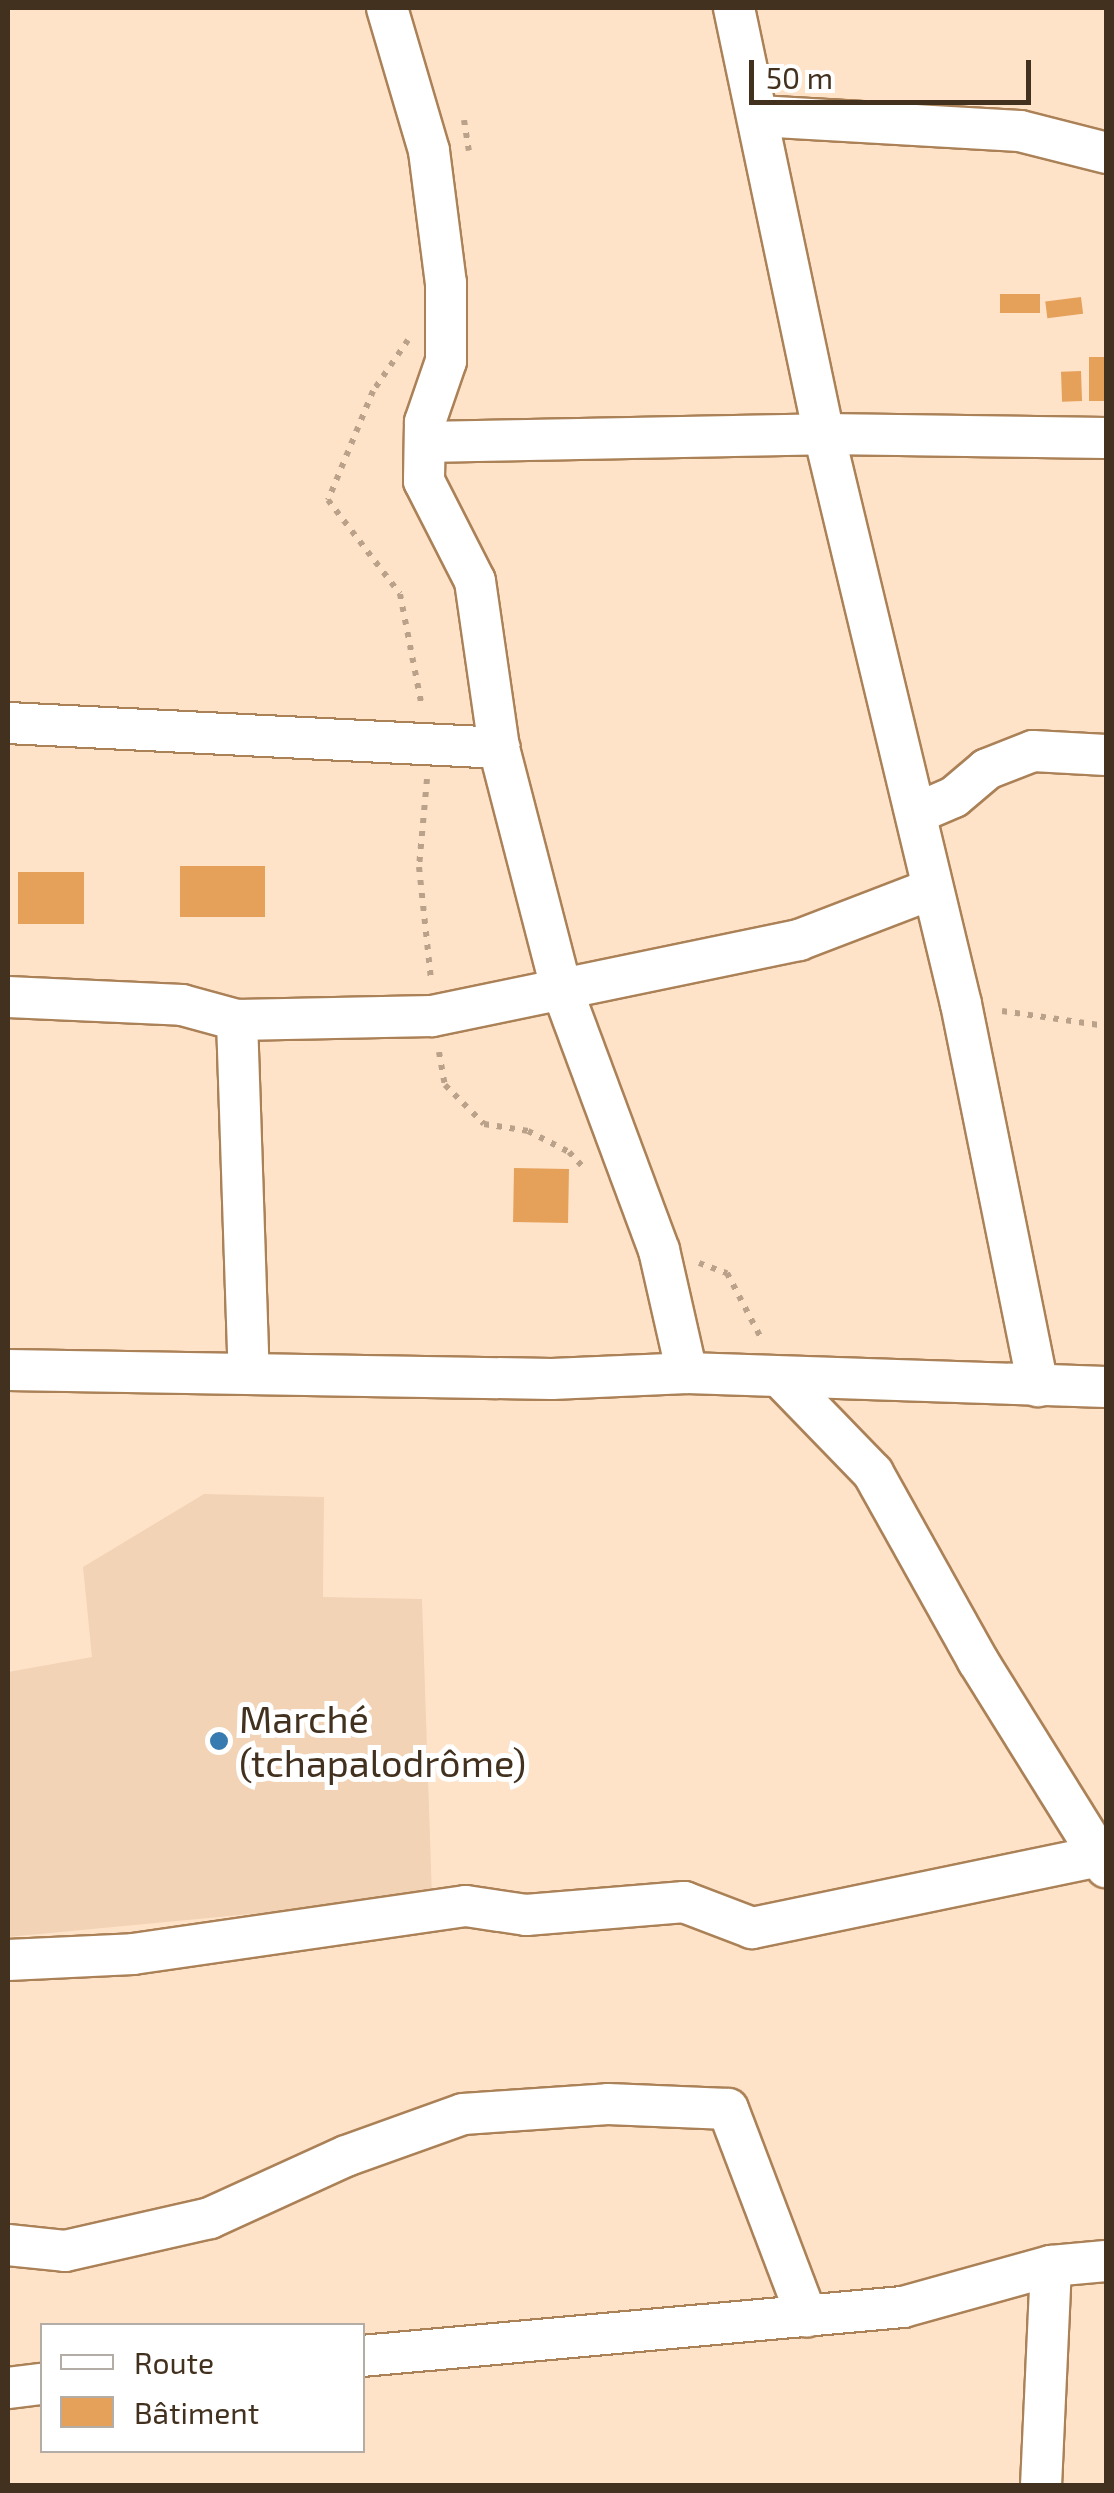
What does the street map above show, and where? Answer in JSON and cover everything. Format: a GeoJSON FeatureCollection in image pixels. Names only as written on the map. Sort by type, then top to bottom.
{"type":"FeatureCollection","features":[{"type":"Feature","properties":{"kind":"street"},"geometry":{"type":"LineString","coordinates":[[387,8],[429,151],[446,284],[446,361],[425,442],[424,481],[476,581],[499,748],[560,984],[659,1250],[687,1373]]}},
{"type":"Feature","properties":{"kind":"street"},"geometry":{"type":"LineString","coordinates":[[734,8],[824,434],[917,813],[929,890],[962,1004],[1038,1386]]}},
{"type":"Feature","properties":{"kind":"street"},"geometry":{"type":"LineString","coordinates":[[758,116],[1020,131],[1106,153]]}},
{"type":"Feature","properties":{"kind":"street"},"geometry":{"type":"LineString","coordinates":[[425,442],[824,434],[1106,438]]}},
{"type":"Feature","properties":{"kind":"street"},"geometry":{"type":"LineString","coordinates":[[8,723],[499,748]]}},
{"type":"Feature","properties":{"kind":"street"},"geometry":{"type":"LineString","coordinates":[[917,813],[954,797],[987,769],[1033,751],[1106,755]]}},
{"type":"Feature","properties":{"kind":"street"},"geometry":{"type":"LineString","coordinates":[[8,997],[182,1005],[237,1020],[432,1016],[560,984],[799,940],[929,890]]}},
{"type":"Feature","properties":{"kind":"street"},"geometry":{"type":"LineString","coordinates":[[237,1020],[249,1374]]}},
{"type":"Feature","properties":{"kind":"street"},"geometry":{"type":"LineString","coordinates":[[8,1370],[552,1379],[687,1373],[1106,1388]]}},
{"type":"Feature","properties":{"kind":"street"},"geometry":{"type":"LineString","coordinates":[[8,1960],[133,1954],[466,1906],[526,1915],[684,1902],[752,1928],[1103,1862],[978,1661],[874,1472],[782,1379]]}},
{"type":"Feature","properties":{"kind":"street"},"geometry":{"type":"LineString","coordinates":[[8,2246],[65,2251],[210,2218],[346,2156],[463,2114],[608,2104],[728,2108],[807,2317]]}},
{"type":"Feature","properties":{"kind":"street"},"geometry":{"type":"LineString","coordinates":[[365,2356],[904,2307],[1051,2266],[1106,2260]]}},
{"type":"Feature","properties":{"kind":"street"},"geometry":{"type":"LineString","coordinates":[[1041,2486],[1051,2266]]}},
{"type":"Feature","properties":{"kind":"street"},"geometry":{"type":"LineString","coordinates":[[8,2388],[40,2384]]}},
{"type":"Feature","properties":{"kind":"path"},"geometry":{"type":"LineString","coordinates":[[962,1004],[1106,1026]]}},
{"type":"Feature","properties":{"kind":"shaded area"},"geometry":{"type":"Polygon","coordinates":[[[204,1494],[324,1497],[323,1597],[422,1599],[432,1897],[8,1937],[8,1672],[92,1657],[83,1567],[204,1494]]]}},
{"type":"Feature","properties":{"kind":"building"},"geometry":{"type":"Polygon","coordinates":[[[1000,294],[1040,294],[1040,313],[1000,313],[1000,294]]]}},
{"type":"Feature","properties":{"kind":"building"},"geometry":{"type":"Polygon","coordinates":[[[1081,297],[1083,314],[1047,318],[1045,301],[1081,297]]]}},
{"type":"Feature","properties":{"kind":"building"},"geometry":{"type":"Polygon","coordinates":[[[1089,357],[1106,357],[1106,401],[1089,401],[1089,357]]]}},
{"type":"Feature","properties":{"kind":"building"},"geometry":{"type":"Polygon","coordinates":[[[1081,371],[1082,401],[1062,402],[1061,372],[1081,371]]]}},
{"type":"Feature","properties":{"kind":"building"},"geometry":{"type":"Polygon","coordinates":[[[180,866],[265,866],[265,917],[180,917],[180,866]]]}},
{"type":"Feature","properties":{"kind":"building"},"geometry":{"type":"Polygon","coordinates":[[[18,872],[84,872],[84,924],[18,924],[18,872]]]}},
{"type":"Feature","properties":{"kind":"building"},"geometry":{"type":"Polygon","coordinates":[[[514,1168],[569,1169],[568,1223],[513,1222],[514,1168]]]}},
{"type":"Feature","properties":{"kind":"place","name":"Marché (tchapalodrôme)"},"geometry":{"type":"Point","coordinates":[219,1741]}}]}
